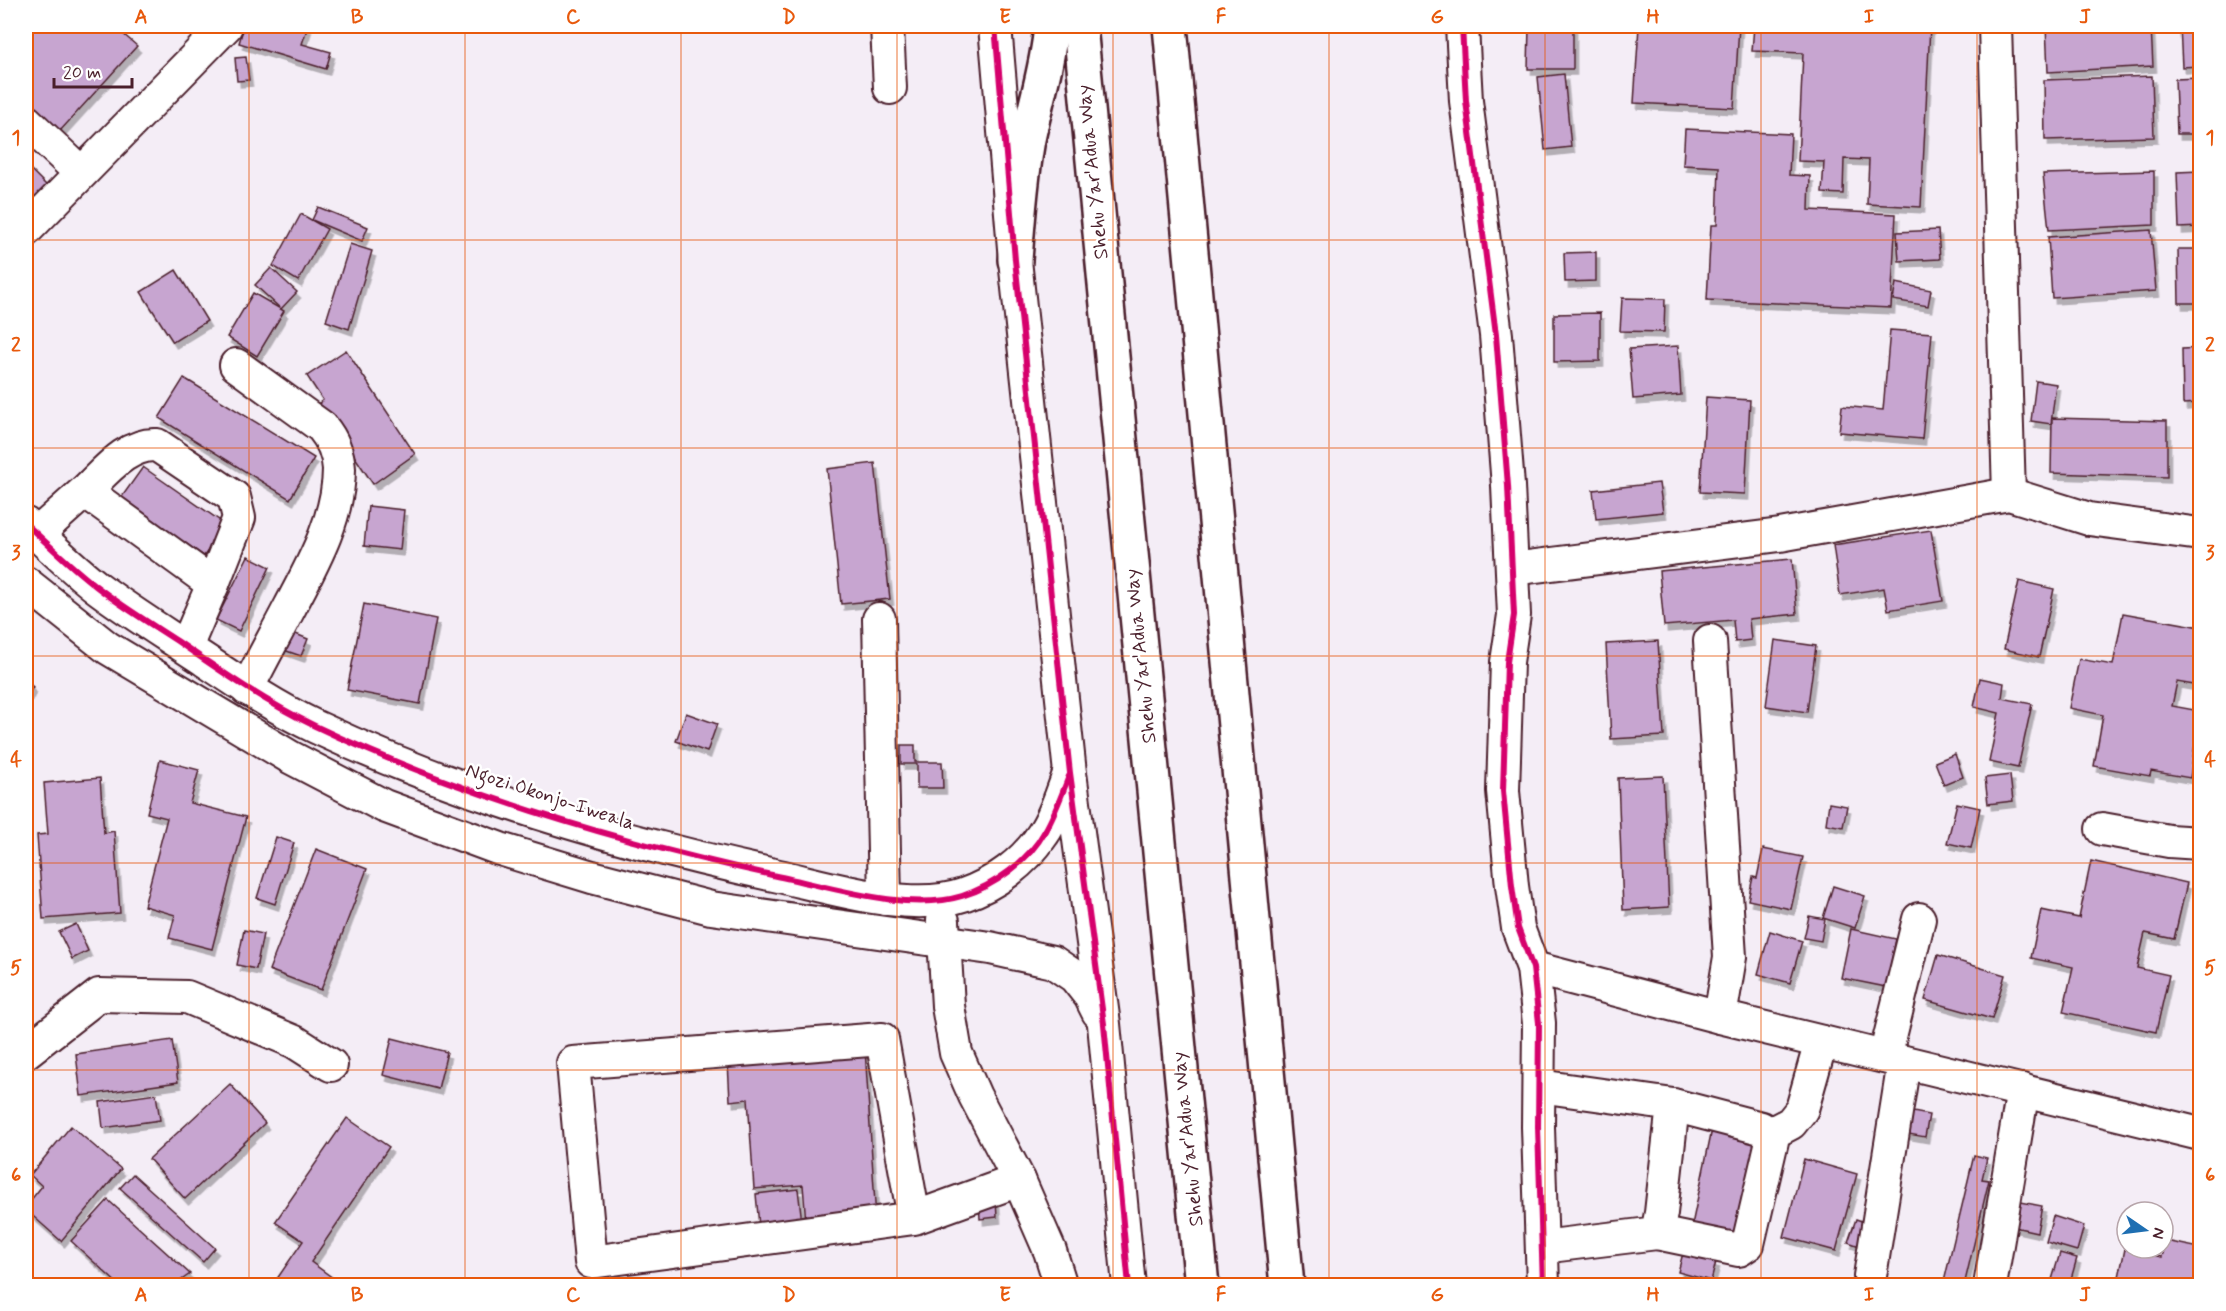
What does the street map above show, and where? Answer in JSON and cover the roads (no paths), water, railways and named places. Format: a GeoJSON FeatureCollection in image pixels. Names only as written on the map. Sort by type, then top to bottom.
{"type":"FeatureCollection","features":[{"type":"Feature","properties":{"kind":"highway"},"geometry":{"type":"LineString","coordinates":[[1016,260],[1022,182],[1031,128],[1049,51],[1051,26]]}},
{"type":"Feature","properties":{"kind":"highway","name":"Shehu Yar'Adua Way"},"geometry":{"type":"LineString","coordinates":[[1080,26],[1202,1286]]}},
{"type":"Feature","properties":{"kind":"highway"},"geometry":{"type":"LineString","coordinates":[[1170,26],[1287,1286]]}},
{"type":"Feature","properties":{"kind":"street"},"geometry":{"type":"LineString","coordinates":[[26,230],[226,26]]}},
{"type":"Feature","properties":{"kind":"street"},"geometry":{"type":"LineString","coordinates":[[887,26],[890,88]]}},
{"type":"Feature","properties":{"kind":"street"},"geometry":{"type":"LineString","coordinates":[[995,26],[1016,260],[1070,773],[1104,1024],[1129,1286]]}},
{"type":"Feature","properties":{"kind":"street"},"geometry":{"type":"LineString","coordinates":[[1462,26],[1466,101],[1496,335],[1508,475],[1514,615],[1506,662],[1503,791],[1518,928],[1533,968],[1539,1023],[1543,1286]]}},
{"type":"Feature","properties":{"kind":"street"},"geometry":{"type":"LineString","coordinates":[[1995,26],[2009,494]]}},
{"type":"Feature","properties":{"kind":"street"},"geometry":{"type":"LineString","coordinates":[[26,121],[81,173]]}},
{"type":"Feature","properties":{"kind":"street"},"geometry":{"type":"LineString","coordinates":[[236,365],[322,427],[332,439],[339,469],[333,511],[325,536],[311,568],[247,689]]}},
{"type":"Feature","properties":{"kind":"street"},"geometry":{"type":"LineString","coordinates":[[31,529],[85,491],[128,452],[146,444],[158,446],[234,498],[238,518],[186,648]]}},
{"type":"Feature","properties":{"kind":"street"},"geometry":{"type":"LineString","coordinates":[[85,491],[213,584]]}},
{"type":"Feature","properties":{"kind":"street"},"geometry":{"type":"LineString","coordinates":[[1512,569],[1780,535],[2009,494],[2089,519],[2200,534]]}},
{"type":"Feature","properties":{"kind":"street","name":"Ngozi Okonjo-Iweala"},"geometry":{"type":"LineString","coordinates":[[31,529],[97,587],[247,689],[314,726],[415,769],[504,803],[626,840],[719,863],[885,899],[925,902],[961,896],[994,882],[1022,860],[1044,833],[1070,773]]}},
{"type":"Feature","properties":{"kind":"street"},"geometry":{"type":"LineString","coordinates":[[26,584],[108,648],[290,757],[384,806],[500,849],[592,877],[711,908],[990,948],[1053,962],[1075,976],[1090,996],[1104,1024]]}},
{"type":"Feature","properties":{"kind":"street"},"geometry":{"type":"LineString","coordinates":[[26,596],[59,610]]}},
{"type":"Feature","properties":{"kind":"street"},"geometry":{"type":"LineString","coordinates":[[879,619],[885,899]]}},
{"type":"Feature","properties":{"kind":"street"},"geometry":{"type":"LineString","coordinates":[[1710,641],[1730,957],[1720,1017]]}},
{"type":"Feature","properties":{"kind":"street"},"geometry":{"type":"LineString","coordinates":[[2102,829],[2169,841],[2200,843]]}},
{"type":"Feature","properties":{"kind":"street"},"geometry":{"type":"LineString","coordinates":[[943,899],[948,1006],[956,1053],[975,1096],[1019,1180],[1050,1251],[1060,1286]]}},
{"type":"Feature","properties":{"kind":"street"},"geometry":{"type":"LineString","coordinates":[[1870,1276],[1894,1060],[1919,919]]}},
{"type":"Feature","properties":{"kind":"street"},"geometry":{"type":"LineString","coordinates":[[1533,968],[1720,1017],[2200,1134]]}},
{"type":"Feature","properties":{"kind":"street"},"geometry":{"type":"LineString","coordinates":[[26,1052],[99,995],[187,997],[296,1042],[331,1065]]}},
{"type":"Feature","properties":{"kind":"street"},"geometry":{"type":"LineString","coordinates":[[914,1218],[882,1040],[573,1063],[591,1262],[914,1218],[1019,1180]]}},
{"type":"Feature","properties":{"kind":"street"},"geometry":{"type":"LineString","coordinates":[[1770,1134],[1791,1123],[1802,1109],[1821,1042]]}},
{"type":"Feature","properties":{"kind":"street"},"geometry":{"type":"LineString","coordinates":[[1539,1086],[1672,1105],[1761,1128],[1770,1134],[1772,1142],[1748,1244],[1739,1250],[1657,1233],[1542,1246]]}},
{"type":"Feature","properties":{"kind":"street"},"geometry":{"type":"LineString","coordinates":[[1990,1286],[2024,1090]]}},
{"type":"Feature","properties":{"kind":"street"},"geometry":{"type":"LineString","coordinates":[[1657,1233],[1672,1105]]}}]}
